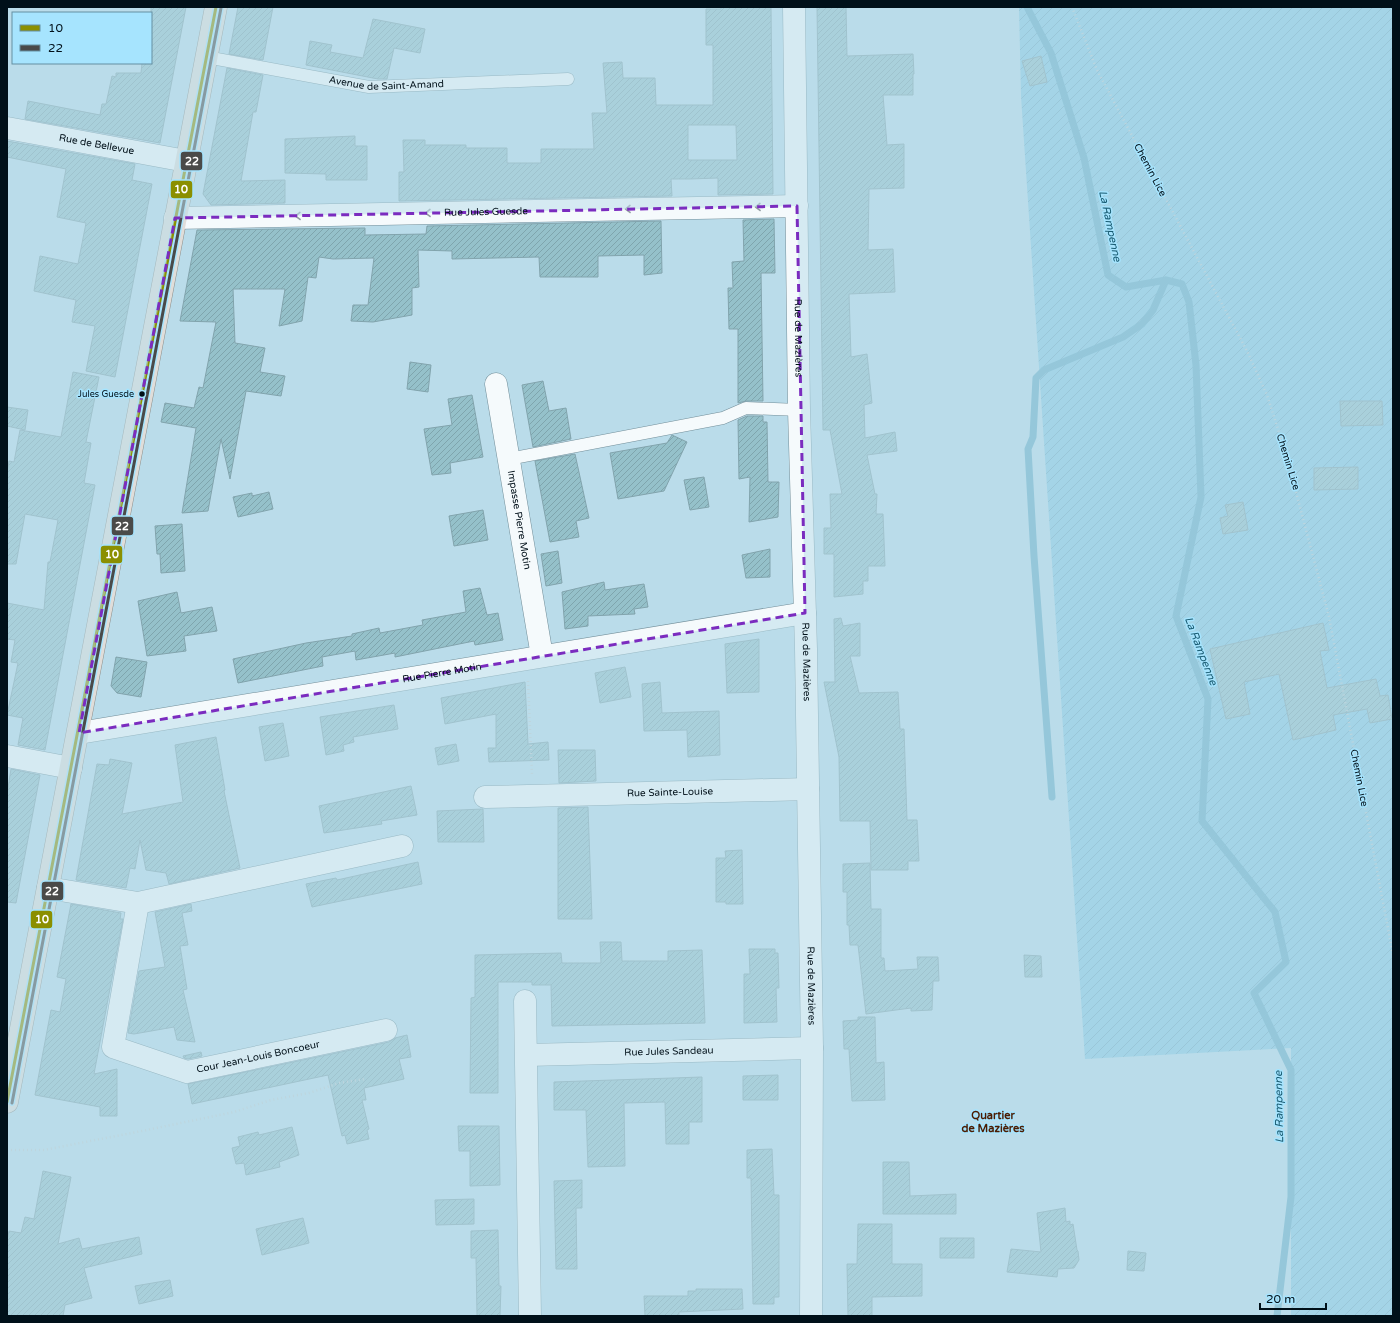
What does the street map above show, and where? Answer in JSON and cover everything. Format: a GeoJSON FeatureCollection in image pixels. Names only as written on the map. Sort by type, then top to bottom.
{"type":"FeatureCollection","features":[{"type":"Feature","properties":{"kind":"main road"},"geometry":{"type":"LineString","coordinates":[[7,1102],[12,1044],[48,888],[79,733],[216,7]]}},
{"type":"Feature","properties":{"kind":"street","name":"Rue de Mazières"},"geometry":{"type":"LineString","coordinates":[[794,7],[799,410],[805,613],[812,1048],[812,1316]]}},
{"type":"Feature","properties":{"kind":"street","name":"Rue de Bellevue"},"geometry":{"type":"LineString","coordinates":[[7,128],[186,161]]}},
{"type":"Feature","properties":{"kind":"street","name":"Rue Jules Guesde"},"geometry":{"type":"LineString","coordinates":[[175,218],[797,206]]}},
{"type":"Feature","properties":{"kind":"street","name":"Impasse Pierre Motin"},"geometry":{"type":"LineString","coordinates":[[496,384],[508,459],[535,658]]}},
{"type":"Feature","properties":{"kind":"street","name":"Rue Pierre Motin"},"geometry":{"type":"LineString","coordinates":[[79,733],[805,613]]}},
{"type":"Feature","properties":{"kind":"street"},"geometry":{"type":"LineString","coordinates":[[7,756],[71,768]]}},
{"type":"Feature","properties":{"kind":"street","name":"Rue Sainte-Louise"},"geometry":{"type":"LineString","coordinates":[[485,797],[808,789]]}},
{"type":"Feature","properties":{"kind":"street"},"geometry":{"type":"LineString","coordinates":[[48,888],[138,903],[402,846]]}},
{"type":"Feature","properties":{"kind":"street","name":"Cour Jean-Louis Boncoeur"},"geometry":{"type":"LineString","coordinates":[[138,903],[112,1047],[187,1072],[386,1030]]}},
{"type":"Feature","properties":{"kind":"street"},"geometry":{"type":"LineString","coordinates":[[525,1001],[530,1316]]}},
{"type":"Feature","properties":{"kind":"street","name":"Rue Jules Sandeau"},"geometry":{"type":"LineString","coordinates":[[527,1054],[812,1048]]}},
{"type":"Feature","properties":{"kind":"lane","name":"Avenue de Saint-Amand"},"geometry":{"type":"LineString","coordinates":[[206,57],[369,86],[568,79]]}},
{"type":"Feature","properties":{"kind":"lane"},"geometry":{"type":"LineString","coordinates":[[508,459],[723,418],[746,408],[799,410]]}},
{"type":"Feature","properties":{"kind":"path","name":"Chemin Lice"},"geometry":{"type":"LineString","coordinates":[[1072,7],[1097,70],[1247,350],[1267,395],[1300,504],[1329,617],[1393,955]]}},
{"type":"Feature","properties":{"kind":"path"},"geometry":{"type":"LineString","coordinates":[[533,795],[535,658]]}},
{"type":"Feature","properties":{"kind":"path"},"geometry":{"type":"LineString","coordinates":[[7,1150],[44,1150],[147,1130],[234,1112],[271,1100],[309,1093],[339,1083],[365,1078]]}},
{"type":"Feature","properties":{"kind":"highlighted area"},"geometry":{"type":"Polygon","coordinates":[[[797,206],[805,613],[79,733],[175,218],[797,206]]]}},
{"type":"Feature","properties":{"kind":"shaded area"},"geometry":{"type":"Polygon","coordinates":[[[1019,7],[1393,7],[1393,1316],[1291,1316],[1291,1048],[1085,1059],[1021,96],[1019,7]]]}},
{"type":"Feature","properties":{"kind":"building"},"geometry":{"type":"Polygon","coordinates":[[[151,7],[186,7],[160,143],[25,119],[28,101],[100,115],[102,104],[106,104],[112,76],[116,77],[116,73],[141,73],[142,64],[152,64],[151,7]]]}},
{"type":"Feature","properties":{"kind":"building"},"geometry":{"type":"Polygon","coordinates":[[[238,7],[273,7],[263,60],[229,54],[238,7]]]}},
{"type":"Feature","properties":{"kind":"building"},"geometry":{"type":"Polygon","coordinates":[[[721,7],[771,7],[773,194],[718,195],[718,178],[671,179],[672,196],[399,201],[399,172],[404,172],[403,140],[425,140],[425,145],[466,145],[466,148],[507,148],[507,163],[541,163],[541,149],[594,149],[592,113],[607,113],[603,63],[622,62],[623,78],[655,78],[656,105],[713,105],[713,45],[706,45],[706,9],[721,9],[721,7]],[[688,125],[688,160],[737,160],[736,125],[688,125]]]}},
{"type":"Feature","properties":{"kind":"building"},"geometry":{"type":"Polygon","coordinates":[[[817,7],[846,7],[847,56],[913,54],[914,74],[913,95],[883,95],[887,145],[904,144],[904,188],[869,189],[868,250],[893,249],[895,292],[849,294],[851,357],[867,354],[872,403],[864,405],[865,438],[895,432],[897,451],[867,455],[875,494],[877,494],[876,514],[883,514],[885,566],[868,566],[868,581],[863,581],[863,594],[834,597],[834,554],[824,554],[824,528],[831,528],[830,494],[842,494],[830,430],[823,430],[817,7]]]}},
{"type":"Feature","properties":{"kind":"building"},"geometry":{"type":"Polygon","coordinates":[[[373,19],[425,29],[420,53],[394,48],[387,79],[378,79],[306,65],[310,41],[332,45],[330,52],[363,58],[373,19]]]}},
{"type":"Feature","properties":{"kind":"building"},"geometry":{"type":"Polygon","coordinates":[[[1041,56],[1047,82],[1030,86],[1022,61],[1041,56]]]}},
{"type":"Feature","properties":{"kind":"building"},"geometry":{"type":"Polygon","coordinates":[[[227,68],[263,75],[256,112],[253,112],[241,181],[285,180],[285,203],[211,205],[203,194],[227,68]]]}},
{"type":"Feature","properties":{"kind":"building"},"geometry":{"type":"Polygon","coordinates":[[[355,136],[355,146],[367,146],[367,180],[326,180],[326,174],[285,173],[285,139],[355,136]]]}},
{"type":"Feature","properties":{"kind":"building"},"geometry":{"type":"Polygon","coordinates":[[[7,141],[135,164],[132,180],[152,184],[115,377],[86,371],[95,326],[72,322],[76,300],[34,291],[40,256],[78,264],[86,223],[57,217],[66,169],[7,157],[7,141]]]}},
{"type":"Feature","properties":{"kind":"building"},"geometry":{"type":"Polygon","coordinates":[[[774,219],[775,273],[761,273],[763,401],[746,401],[738,403],[738,329],[729,329],[728,288],[733,288],[732,262],[744,261],[743,220],[774,219]]]}},
{"type":"Feature","properties":{"kind":"building"},"geometry":{"type":"Polygon","coordinates":[[[661,221],[662,273],[644,275],[644,255],[598,256],[598,277],[540,277],[539,257],[452,259],[452,251],[418,250],[419,287],[412,288],[412,315],[373,322],[351,321],[353,305],[368,305],[374,258],[333,259],[319,257],[316,278],[308,277],[302,321],[279,326],[285,289],[233,289],[235,343],[265,348],[260,372],[285,376],[281,396],[246,391],[230,479],[221,439],[208,511],[182,513],[196,428],[161,422],[165,403],[194,408],[199,387],[203,388],[216,322],[180,321],[197,230],[365,228],[365,235],[426,234],[427,226],[661,221]]]}},
{"type":"Feature","properties":{"kind":"building"},"geometry":{"type":"Polygon","coordinates":[[[410,362],[431,365],[428,392],[407,389],[410,362]]]}},
{"type":"Feature","properties":{"kind":"building"},"geometry":{"type":"Polygon","coordinates":[[[73,372],[99,377],[86,442],[91,443],[84,483],[95,485],[45,750],[18,745],[23,718],[7,715],[18,663],[11,662],[15,640],[7,639],[7,603],[44,610],[48,562],[50,562],[58,520],[25,514],[16,564],[7,564],[7,472],[9,461],[14,462],[20,430],[61,437],[73,372]]]}},
{"type":"Feature","properties":{"kind":"building"},"geometry":{"type":"Polygon","coordinates":[[[543,381],[549,411],[566,408],[571,439],[533,447],[522,385],[543,381]]]}},
{"type":"Feature","properties":{"kind":"building"},"geometry":{"type":"Polygon","coordinates":[[[472,395],[483,457],[450,463],[451,473],[432,475],[424,429],[452,425],[448,399],[472,395]]]}},
{"type":"Feature","properties":{"kind":"building"},"geometry":{"type":"Polygon","coordinates":[[[1340,401],[1382,401],[1383,425],[1341,426],[1340,401]]]}},
{"type":"Feature","properties":{"kind":"building"},"geometry":{"type":"Polygon","coordinates":[[[7,407],[28,410],[25,430],[7,426],[7,407]]]}},
{"type":"Feature","properties":{"kind":"building"},"geometry":{"type":"Polygon","coordinates":[[[747,416],[763,416],[763,422],[767,422],[768,482],[779,482],[778,517],[749,522],[750,477],[739,479],[738,420],[747,416]]]}},
{"type":"Feature","properties":{"kind":"building"},"geometry":{"type":"Polygon","coordinates":[[[672,435],[687,442],[664,491],[618,499],[610,453],[667,443],[672,435]]]}},
{"type":"Feature","properties":{"kind":"building"},"geometry":{"type":"Polygon","coordinates":[[[575,454],[589,518],[576,521],[579,537],[550,542],[535,461],[575,454]]]}},
{"type":"Feature","properties":{"kind":"building"},"geometry":{"type":"Polygon","coordinates":[[[1358,467],[1358,489],[1314,490],[1314,468],[1358,467]]]}},
{"type":"Feature","properties":{"kind":"building"},"geometry":{"type":"Polygon","coordinates":[[[704,477],[709,507],[690,510],[684,480],[704,477]]]}},
{"type":"Feature","properties":{"kind":"building"},"geometry":{"type":"Polygon","coordinates":[[[269,492],[273,509],[238,517],[233,497],[252,493],[252,496],[269,492]]]}},
{"type":"Feature","properties":{"kind":"building"},"geometry":{"type":"Polygon","coordinates":[[[1243,502],[1248,530],[1223,534],[1220,518],[1228,516],[1225,505],[1243,502]]]}},
{"type":"Feature","properties":{"kind":"building"},"geometry":{"type":"Polygon","coordinates":[[[483,510],[488,540],[454,546],[449,516],[483,510]]]}},
{"type":"Feature","properties":{"kind":"building"},"geometry":{"type":"Polygon","coordinates":[[[182,524],[185,571],[161,573],[160,554],[157,554],[155,526],[182,524]]]}},
{"type":"Feature","properties":{"kind":"building"},"geometry":{"type":"Polygon","coordinates":[[[770,549],[770,577],[746,578],[742,555],[770,549]]]}},
{"type":"Feature","properties":{"kind":"building"},"geometry":{"type":"Polygon","coordinates":[[[558,551],[562,583],[546,586],[541,554],[558,551]]]}},
{"type":"Feature","properties":{"kind":"building"},"geometry":{"type":"Polygon","coordinates":[[[604,582],[605,590],[644,584],[648,607],[634,609],[635,614],[588,616],[588,626],[565,629],[562,592],[604,582]]]}},
{"type":"Feature","properties":{"kind":"building"},"geometry":{"type":"Polygon","coordinates":[[[480,588],[487,615],[498,613],[503,640],[475,645],[474,641],[395,657],[395,653],[356,660],[355,651],[322,657],[323,666],[238,683],[233,659],[306,643],[352,636],[352,634],[379,628],[380,633],[423,625],[422,620],[466,612],[463,591],[480,588]]]}},
{"type":"Feature","properties":{"kind":"building"},"geometry":{"type":"Polygon","coordinates":[[[177,592],[181,613],[212,607],[217,631],[184,636],[186,651],[147,656],[138,601],[177,592]]]}},
{"type":"Feature","properties":{"kind":"building"},"geometry":{"type":"Polygon","coordinates":[[[841,618],[843,626],[860,623],[860,656],[850,656],[859,693],[898,692],[900,729],[904,729],[907,820],[917,820],[919,861],[908,861],[908,870],[871,870],[870,821],[840,821],[839,757],[824,682],[835,682],[834,619],[841,618]]]}},
{"type":"Feature","properties":{"kind":"building"},"geometry":{"type":"Polygon","coordinates":[[[1323,623],[1329,650],[1320,651],[1327,688],[1376,679],[1380,696],[1388,695],[1392,719],[1370,723],[1367,709],[1333,715],[1336,730],[1293,740],[1279,674],[1244,682],[1250,714],[1226,719],[1210,649],[1323,623]]]}},
{"type":"Feature","properties":{"kind":"building"},"geometry":{"type":"Polygon","coordinates":[[[759,639],[759,692],[727,693],[725,644],[759,639]]]}},
{"type":"Feature","properties":{"kind":"building"},"geometry":{"type":"Polygon","coordinates":[[[116,657],[147,662],[141,697],[117,693],[111,686],[116,657]]]}},
{"type":"Feature","properties":{"kind":"building"},"geometry":{"type":"Polygon","coordinates":[[[625,667],[631,697],[600,703],[595,673],[625,667]]]}},
{"type":"Feature","properties":{"kind":"building"},"geometry":{"type":"Polygon","coordinates":[[[525,682],[528,744],[548,742],[549,760],[489,762],[488,748],[496,748],[496,714],[445,724],[441,698],[525,682]]]}},
{"type":"Feature","properties":{"kind":"building"},"geometry":{"type":"Polygon","coordinates":[[[660,682],[662,713],[719,711],[720,755],[688,757],[687,730],[644,731],[642,684],[660,682]]]}},
{"type":"Feature","properties":{"kind":"building"},"geometry":{"type":"Polygon","coordinates":[[[394,705],[398,729],[353,737],[354,742],[343,745],[344,751],[326,755],[320,717],[394,705]]]}},
{"type":"Feature","properties":{"kind":"building"},"geometry":{"type":"Polygon","coordinates":[[[283,723],[289,756],[265,761],[259,727],[283,723]]]}},
{"type":"Feature","properties":{"kind":"building"},"geometry":{"type":"Polygon","coordinates":[[[216,737],[224,791],[240,868],[169,884],[166,873],[146,870],[140,840],[135,869],[130,868],[126,888],[76,880],[97,764],[109,765],[110,759],[132,763],[122,814],[183,802],[175,745],[216,737]]]}},
{"type":"Feature","properties":{"kind":"building"},"geometry":{"type":"Polygon","coordinates":[[[456,744],[459,761],[438,765],[435,748],[456,744]]]}},
{"type":"Feature","properties":{"kind":"building"},"geometry":{"type":"Polygon","coordinates":[[[558,750],[595,750],[596,781],[559,783],[558,750]]]}},
{"type":"Feature","properties":{"kind":"building"},"geometry":{"type":"Polygon","coordinates":[[[11,769],[40,775],[16,903],[7,902],[7,794],[11,769]]]}},
{"type":"Feature","properties":{"kind":"building"},"geometry":{"type":"Polygon","coordinates":[[[411,786],[417,815],[381,821],[382,824],[324,833],[319,806],[411,786]]]}},
{"type":"Feature","properties":{"kind":"building"},"geometry":{"type":"Polygon","coordinates":[[[588,807],[592,919],[558,919],[558,808],[588,807]]]}},
{"type":"Feature","properties":{"kind":"building"},"geometry":{"type":"Polygon","coordinates":[[[483,809],[484,842],[438,842],[437,811],[483,809]]]}},
{"type":"Feature","properties":{"kind":"building"},"geometry":{"type":"Polygon","coordinates":[[[742,850],[743,904],[726,904],[726,902],[716,902],[716,858],[726,858],[725,851],[742,850]]]}},
{"type":"Feature","properties":{"kind":"building"},"geometry":{"type":"Polygon","coordinates":[[[418,862],[422,884],[312,907],[306,884],[336,878],[337,880],[418,862]]]}},
{"type":"Feature","properties":{"kind":"building"},"geometry":{"type":"Polygon","coordinates":[[[870,863],[871,909],[881,909],[881,958],[884,958],[885,971],[918,969],[917,957],[938,957],[939,981],[933,981],[932,1010],[911,1011],[911,1008],[866,1014],[858,945],[850,945],[849,925],[847,925],[847,892],[843,892],[843,864],[870,863]]]}},
{"type":"Feature","properties":{"kind":"building"},"geometry":{"type":"Polygon","coordinates":[[[71,904],[121,913],[120,919],[123,919],[94,1074],[117,1069],[117,1116],[100,1116],[100,1107],[35,1095],[51,1010],[60,1012],[66,979],[57,977],[71,904]]]}},
{"type":"Feature","properties":{"kind":"building"},"geometry":{"type":"Polygon","coordinates":[[[191,904],[192,911],[182,913],[188,945],[180,946],[187,989],[183,990],[195,1042],[177,1040],[174,1027],[134,1034],[128,1033],[139,971],[165,967],[155,912],[191,904]]]}},
{"type":"Feature","properties":{"kind":"building"},"geometry":{"type":"Polygon","coordinates":[[[600,942],[621,942],[622,961],[668,961],[668,951],[702,950],[705,1023],[552,1026],[551,985],[532,985],[532,982],[498,982],[498,1093],[470,1093],[471,998],[475,997],[475,955],[561,953],[562,963],[601,963],[600,942]]]}},
{"type":"Feature","properties":{"kind":"building"},"geometry":{"type":"Polygon","coordinates":[[[749,949],[775,949],[775,953],[778,953],[779,988],[776,988],[777,1022],[744,1023],[744,974],[750,974],[749,949]]]}},
{"type":"Feature","properties":{"kind":"building"},"geometry":{"type":"Polygon","coordinates":[[[1024,955],[1041,956],[1042,977],[1025,977],[1024,955]]]}},
{"type":"Feature","properties":{"kind":"building"},"geometry":{"type":"Polygon","coordinates":[[[858,1017],[875,1017],[876,1063],[884,1062],[885,1100],[852,1101],[849,1049],[844,1049],[843,1021],[858,1020],[858,1017]]]}},
{"type":"Feature","properties":{"kind":"building"},"geometry":{"type":"Polygon","coordinates":[[[407,1035],[411,1057],[399,1059],[404,1079],[364,1088],[366,1100],[362,1100],[369,1129],[367,1130],[369,1139],[347,1144],[345,1135],[342,1136],[328,1075],[192,1104],[188,1084],[389,1042],[395,1038],[407,1035]]]}},
{"type":"Feature","properties":{"kind":"building"},"geometry":{"type":"Polygon","coordinates":[[[201,1052],[202,1056],[188,1059],[184,1058],[183,1056],[201,1052]]]}},
{"type":"Feature","properties":{"kind":"building"},"geometry":{"type":"Polygon","coordinates":[[[778,1075],[778,1100],[743,1100],[743,1076],[778,1075]]]}},
{"type":"Feature","properties":{"kind":"building"},"geometry":{"type":"Polygon","coordinates":[[[702,1077],[702,1122],[689,1122],[689,1144],[666,1144],[665,1102],[624,1103],[625,1166],[588,1167],[586,1110],[554,1110],[554,1082],[702,1077]]]}},
{"type":"Feature","properties":{"kind":"building"},"geometry":{"type":"Polygon","coordinates":[[[458,1126],[499,1126],[500,1185],[470,1186],[470,1151],[459,1151],[458,1126]]]}},
{"type":"Feature","properties":{"kind":"building"},"geometry":{"type":"Polygon","coordinates":[[[292,1127],[299,1155],[279,1162],[280,1167],[246,1175],[244,1163],[236,1164],[232,1148],[240,1146],[238,1137],[258,1132],[259,1135],[292,1127]]]}},
{"type":"Feature","properties":{"kind":"building"},"geometry":{"type":"Polygon","coordinates":[[[772,1149],[774,1195],[779,1195],[779,1297],[774,1297],[774,1304],[753,1304],[751,1178],[747,1178],[747,1150],[772,1149]]]}},
{"type":"Feature","properties":{"kind":"building"},"geometry":{"type":"Polygon","coordinates":[[[883,1162],[909,1162],[910,1196],[956,1194],[956,1214],[883,1214],[883,1162]]]}},
{"type":"Feature","properties":{"kind":"building"},"geometry":{"type":"Polygon","coordinates":[[[43,1171],[71,1177],[58,1244],[79,1238],[82,1249],[139,1237],[142,1254],[84,1268],[92,1298],[65,1305],[63,1316],[7,1316],[7,1240],[9,1231],[21,1233],[25,1217],[34,1219],[43,1171]]]}},
{"type":"Feature","properties":{"kind":"building"},"geometry":{"type":"Polygon","coordinates":[[[582,1180],[582,1208],[576,1208],[577,1269],[556,1269],[554,1181],[582,1180]]]}},
{"type":"Feature","properties":{"kind":"building"},"geometry":{"type":"Polygon","coordinates":[[[474,1199],[474,1224],[436,1225],[435,1200],[474,1199]]]}},
{"type":"Feature","properties":{"kind":"building"},"geometry":{"type":"Polygon","coordinates":[[[1065,1208],[1066,1222],[1070,1221],[1070,1225],[1073,1224],[1078,1251],[1079,1260],[1074,1268],[1058,1269],[1057,1277],[1007,1272],[1011,1249],[1041,1252],[1037,1213],[1065,1208]]]}},
{"type":"Feature","properties":{"kind":"building"},"geometry":{"type":"Polygon","coordinates":[[[303,1218],[309,1243],[262,1255],[256,1229],[303,1218]]]}},
{"type":"Feature","properties":{"kind":"building"},"geometry":{"type":"Polygon","coordinates":[[[858,1224],[892,1224],[892,1264],[922,1264],[922,1296],[872,1297],[872,1316],[848,1316],[847,1264],[857,1264],[858,1224]]]}},
{"type":"Feature","properties":{"kind":"building"},"geometry":{"type":"Polygon","coordinates":[[[498,1230],[499,1286],[501,1286],[500,1316],[477,1316],[476,1258],[471,1258],[471,1231],[498,1230]]]}},
{"type":"Feature","properties":{"kind":"building"},"geometry":{"type":"Polygon","coordinates":[[[940,1238],[974,1238],[974,1258],[940,1258],[940,1238]]]}},
{"type":"Feature","properties":{"kind":"building"},"geometry":{"type":"Polygon","coordinates":[[[1128,1251],[1146,1253],[1144,1271],[1127,1270],[1128,1251]]]}},
{"type":"Feature","properties":{"kind":"building"},"geometry":{"type":"Polygon","coordinates":[[[170,1280],[173,1296],[139,1304],[135,1286],[170,1280]]]}},
{"type":"Feature","properties":{"kind":"building"},"geometry":{"type":"Polygon","coordinates":[[[696,1289],[742,1289],[743,1309],[679,1312],[679,1316],[645,1316],[644,1296],[688,1296],[688,1291],[696,1291],[696,1289]]]}},
{"type":"Feature","properties":{"kind":"waterway","name":"La Rampenne"},"geometry":{"type":"LineString","coordinates":[[1027,7],[1051,53],[1084,158],[1108,275],[1126,287],[1166,280],[1182,284],[1189,302],[1196,365],[1201,497],[1176,616],[1208,699],[1202,821],[1275,912],[1286,962],[1254,993],[1291,1070],[1291,1197],[1277,1316]]}},
{"type":"Feature","properties":{"kind":"waterway"},"geometry":{"type":"LineString","coordinates":[[1052,797],[1034,556],[1028,449],[1033,437],[1036,378],[1044,370],[1123,337],[1142,324],[1153,310],[1166,280]]}},
{"type":"Feature","properties":{"kind":"transit line","name":"10"},"geometry":{"type":"LineString","coordinates":[[7,1102],[216,7]]}},
{"type":"Feature","properties":{"kind":"transit line","name":"22"},"geometry":{"type":"LineString","coordinates":[[12,1103],[221,8]]}},
{"type":"Feature","properties":{"kind":"place","name":"Jules Guesde"},"geometry":{"type":"Point","coordinates":[142,394]}},
{"type":"Feature","properties":{"kind":"district","name":"Quartier de Mazières"},"geometry":{"type":"Point","coordinates":[993,1121]}}]}
